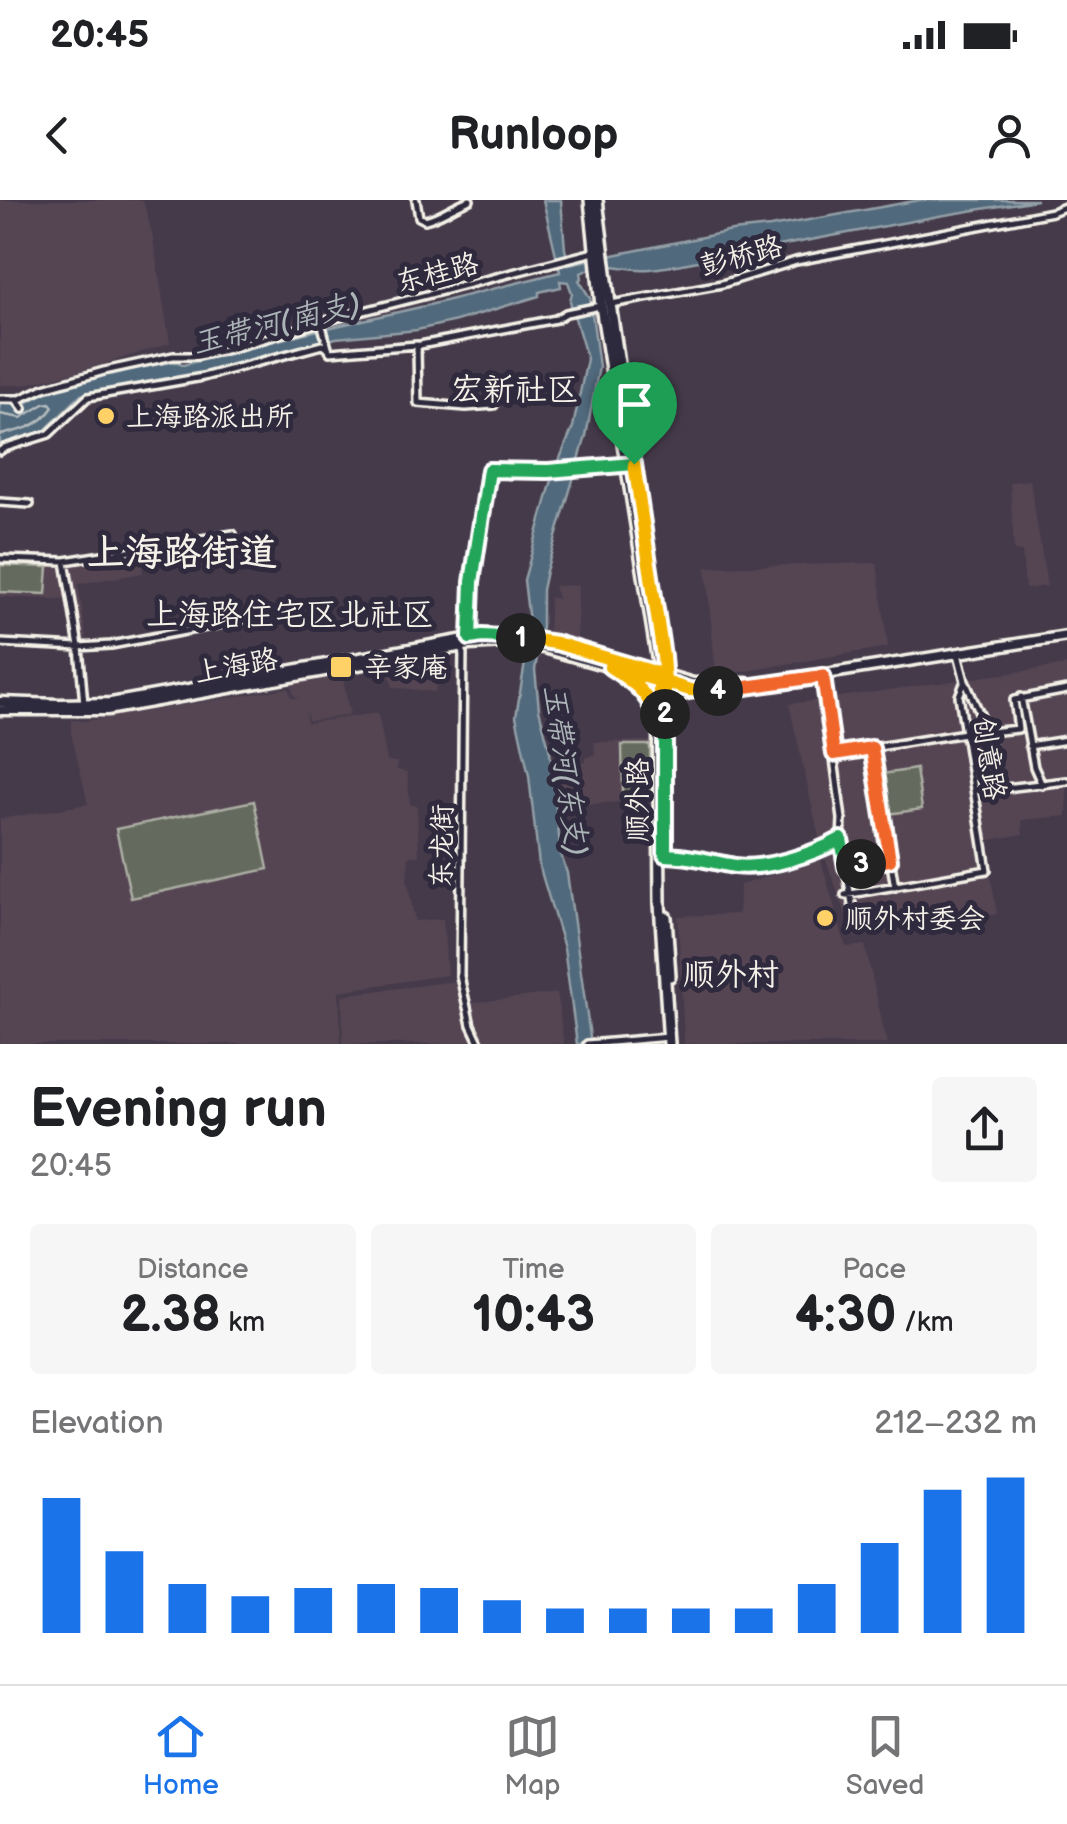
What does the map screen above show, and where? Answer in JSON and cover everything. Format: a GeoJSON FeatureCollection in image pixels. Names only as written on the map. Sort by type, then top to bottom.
{"type":"FeatureCollection","features":[{"type":"Feature","properties":{"kind":"main road","name":"顺外路"},"geometry":{"type":"LineString","coordinates":[[593,200],[602,278],[601,306],[630,464],[662,678],[660,902],[671,1042]]}},
{"type":"Feature","properties":{"kind":"main road","name":"上海路"},"geometry":{"type":"LineString","coordinates":[[543,645],[610,667],[708,684],[758,682],[1067,634]]}},
{"type":"Feature","properties":{"kind":"main road","name":"上海路"},"geometry":{"type":"LineString","coordinates":[[0,702],[111,702],[482,636],[543,645],[702,692],[823,676],[1067,634]]}},
{"type":"Feature","properties":{"kind":"main road","name":"上海路"},"geometry":{"type":"LineString","coordinates":[[0,710],[107,710],[507,640]]}},
{"type":"Feature","properties":{"kind":"main road"},"geometry":{"type":"LineString","coordinates":[[610,667],[644,692],[662,723]]}},
{"type":"Feature","properties":{"kind":"main road"},"geometry":{"type":"LineString","coordinates":[[662,723],[676,698],[702,692]]}},
{"type":"Feature","properties":{"kind":"main road","name":"顺外路"},"geometry":{"type":"LineString","coordinates":[[662,723],[671,1042]]}},
{"type":"Feature","properties":{"kind":"street"},"geometry":{"type":"LineString","coordinates":[[416,200],[419,217],[425,220],[470,200]]}},
{"type":"Feature","properties":{"kind":"street","name":"彭桥路"},"geometry":{"type":"LineString","coordinates":[[0,451],[49,434],[88,396],[203,377],[322,344],[330,352],[420,345],[556,319],[566,313],[722,284],[796,261],[1067,206]]}},
{"type":"Feature","properties":{"kind":"street","name":"东桂路"},"geometry":{"type":"LineString","coordinates":[[0,399],[16,399],[104,371],[173,356],[229,350],[598,251]]}},
{"type":"Feature","properties":{"kind":"street"},"geometry":{"type":"LineString","coordinates":[[322,324],[328,348]]}},
{"type":"Feature","properties":{"kind":"street"},"geometry":{"type":"LineString","coordinates":[[420,345],[416,348],[418,403],[494,405]]}},
{"type":"Feature","properties":{"kind":"street"},"geometry":{"type":"LineString","coordinates":[[16,399],[23,409]]}},
{"type":"Feature","properties":{"kind":"street"},"geometry":{"type":"LineString","coordinates":[[470,638],[472,582],[489,470],[548,471],[630,464]]}},
{"type":"Feature","properties":{"kind":"street"},"geometry":{"type":"LineString","coordinates":[[0,502],[30,504]]}},
{"type":"Feature","properties":{"kind":"street"},"geometry":{"type":"LineString","coordinates":[[0,558],[65,560],[233,534]]}},
{"type":"Feature","properties":{"kind":"street"},"geometry":{"type":"LineString","coordinates":[[65,560],[84,704]]}},
{"type":"Feature","properties":{"kind":"street"},"geometry":{"type":"LineString","coordinates":[[0,643],[111,645],[248,619]]}},
{"type":"Feature","properties":{"kind":"street","name":"东龙街"},"geometry":{"type":"LineString","coordinates":[[463,646],[460,976],[480,1044]]}},
{"type":"Feature","properties":{"kind":"street","name":"创意路"},"geometry":{"type":"LineString","coordinates":[[895,886],[987,870],[959,696],[965,681],[958,654]]}},
{"type":"Feature","properties":{"kind":"street"},"geometry":{"type":"LineString","coordinates":[[823,676],[852,904]]}},
{"type":"Feature","properties":{"kind":"street"},"geometry":{"type":"LineString","coordinates":[[965,681],[988,732],[997,790],[1067,781]]}},
{"type":"Feature","properties":{"kind":"street"},"geometry":{"type":"LineString","coordinates":[[988,732],[1018,728],[1014,700],[1067,690]]}},
{"type":"Feature","properties":{"kind":"street"},"geometry":{"type":"LineString","coordinates":[[1021,697],[1034,767],[1042,785]]}},
{"type":"Feature","properties":{"kind":"street"},"geometry":{"type":"LineString","coordinates":[[834,754],[965,733]]}},
{"type":"Feature","properties":{"kind":"street"},"geometry":{"type":"LineString","coordinates":[[1029,746],[1067,740]]}},
{"type":"Feature","properties":{"kind":"street"},"geometry":{"type":"LineString","coordinates":[[848,895],[895,886],[872,748]]}},
{"type":"Feature","properties":{"kind":"street"},"geometry":{"type":"LineString","coordinates":[[974,790],[996,786]]}},
{"type":"Feature","properties":{"kind":"street"},"geometry":{"type":"LineString","coordinates":[[665,855],[687,855],[740,866],[763,864],[826,847],[841,839]]}},
{"type":"Feature","properties":{"kind":"street"},"geometry":{"type":"LineString","coordinates":[[846,867],[890,860]]}},
{"type":"Feature","properties":{"kind":"street"},"geometry":{"type":"LineString","coordinates":[[587,1044],[671,1042]]}},
{"type":"Feature","properties":{"kind":"shaded area"},"geometry":{"type":"Polygon","coordinates":[[[0,200],[143,200],[170,343],[23,385],[0,385],[0,200]]]}},
{"type":"Feature","properties":{"kind":"shaded area"},"geometry":{"type":"Polygon","coordinates":[[[1030,480],[1047,586],[1025,589],[1022,552],[1014,551],[1010,482],[1030,480]]]}},
{"type":"Feature","properties":{"kind":"shaded area"},"geometry":{"type":"Polygon","coordinates":[[[140,551],[143,573],[78,584],[87,642],[77,643],[70,600],[0,597],[0,560],[64,563],[140,551]]]}},
{"type":"Feature","properties":{"kind":"shaded area"},"geometry":{"type":"Polygon","coordinates":[[[877,563],[888,647],[716,676],[706,567],[877,563]]]}},
{"type":"Feature","properties":{"kind":"shaded area"},"geometry":{"type":"Polygon","coordinates":[[[578,585],[577,643],[548,634],[550,597],[558,599],[554,586],[578,585]]]}},
{"type":"Feature","properties":{"kind":"shaded area"},"geometry":{"type":"Polygon","coordinates":[[[440,657],[435,692],[393,687],[386,666],[440,657]]]}},
{"type":"Feature","properties":{"kind":"shaded area"},"geometry":{"type":"Polygon","coordinates":[[[1067,665],[1067,816],[1022,820],[1023,834],[985,841],[997,914],[855,938],[822,850],[789,704],[1067,665]]]}},
{"type":"Feature","properties":{"kind":"shaded area"},"geometry":{"type":"Polygon","coordinates":[[[342,674],[350,715],[309,721],[305,711],[307,723],[378,713],[387,761],[397,762],[397,770],[407,772],[410,804],[417,806],[419,856],[409,856],[407,880],[415,921],[443,919],[447,975],[339,991],[341,1044],[0,1044],[0,819],[88,804],[71,720],[86,721],[288,688],[292,698],[301,697],[294,696],[291,684],[342,674]]]}},
{"type":"Feature","properties":{"kind":"shaded area"},"geometry":{"type":"Polygon","coordinates":[[[653,741],[651,799],[562,807],[559,774],[577,772],[576,763],[586,762],[595,754],[594,742],[653,741]]]}},
{"type":"Feature","properties":{"kind":"shaded area"},"geometry":{"type":"Polygon","coordinates":[[[821,860],[846,947],[865,945],[887,1044],[684,1044],[678,916],[738,914],[740,885],[821,860]]]}},
{"type":"Feature","properties":{"kind":"shaded area"},"geometry":{"type":"Polygon","coordinates":[[[456,981],[461,1004],[557,993],[564,1044],[343,1044],[342,995],[456,981]]]}},
{"type":"Feature","properties":{"kind":"green space"},"geometry":{"type":"Polygon","coordinates":[[[0,565],[48,567],[46,594],[0,592],[0,565]]]}},
{"type":"Feature","properties":{"kind":"green space"},"geometry":{"type":"Polygon","coordinates":[[[622,745],[650,745],[651,793],[623,793],[622,745]]]}},
{"type":"Feature","properties":{"kind":"green space"},"geometry":{"type":"Polygon","coordinates":[[[916,769],[922,809],[888,814],[882,774],[916,769]]]}},
{"type":"Feature","properties":{"kind":"green space"},"geometry":{"type":"Polygon","coordinates":[[[254,801],[268,869],[131,898],[116,829],[254,801]]]}},
{"type":"Feature","properties":{"kind":"water"},"geometry":{"type":"Polygon","coordinates":[[[543,200],[561,200],[569,264],[732,231],[920,200],[1037,200],[666,267],[604,266],[581,273],[579,280],[590,298],[599,367],[586,436],[546,571],[535,670],[591,1044],[577,1044],[564,948],[539,865],[529,776],[516,716],[529,622],[524,580],[554,473],[573,427],[587,359],[568,282],[560,281],[561,287],[539,292],[539,296],[456,321],[417,330],[336,338],[216,372],[81,395],[39,436],[0,445],[0,404],[19,409],[48,392],[85,380],[158,364],[183,365],[560,272],[543,200]]]}},
{"type":"Feature","properties":{"kind":"place","name":"上海路派出所"},"geometry":{"type":"Point","coordinates":[106,416]}},
{"type":"Feature","properties":{"kind":"place","name":"辛家庵"},"geometry":{"type":"Point","coordinates":[341,667]}},
{"type":"Feature","properties":{"kind":"place","name":"顺外村委会"},"geometry":{"type":"Point","coordinates":[825,918]}},
{"type":"Feature","properties":{"kind":"district","name":"宏新社区"},"geometry":{"type":"Point","coordinates":[515,389]}},
{"type":"Feature","properties":{"kind":"district","name":"上海路街道"},"geometry":{"type":"Point","coordinates":[182,552]}},
{"type":"Feature","properties":{"kind":"district","name":"上海路住宅区北社区"},"geometry":{"type":"Point","coordinates":[290,614]}},
{"type":"Feature","properties":{"kind":"district","name":"顺外村"},"geometry":{"type":"Point","coordinates":[731,974]}},
{"type":"Feature","properties":{"kind":"route"},"geometry":{"type":"LineString","coordinates":[[634,464],[548,471],[489,470],[472,582],[470,638],[510,636],[556,643],[658,673],[659,681],[610,667],[644,692],[659,728],[659,681],[665,682],[665,855],[687,855],[740,866],[763,864],[789,859],[841,839],[846,867],[890,860],[872,748],[834,754],[823,676],[702,692],[665,682],[634,464]]}},
{"type":"Feature","properties":{"kind":"water label","name":"玉带河(南支)"},"geometry":{"type":"Point","coordinates":[276,323]}},
{"type":"Feature","properties":{"kind":"water label","name":"玉带河(东支)"},"geometry":{"type":"Point","coordinates":[566,770]}}]}
